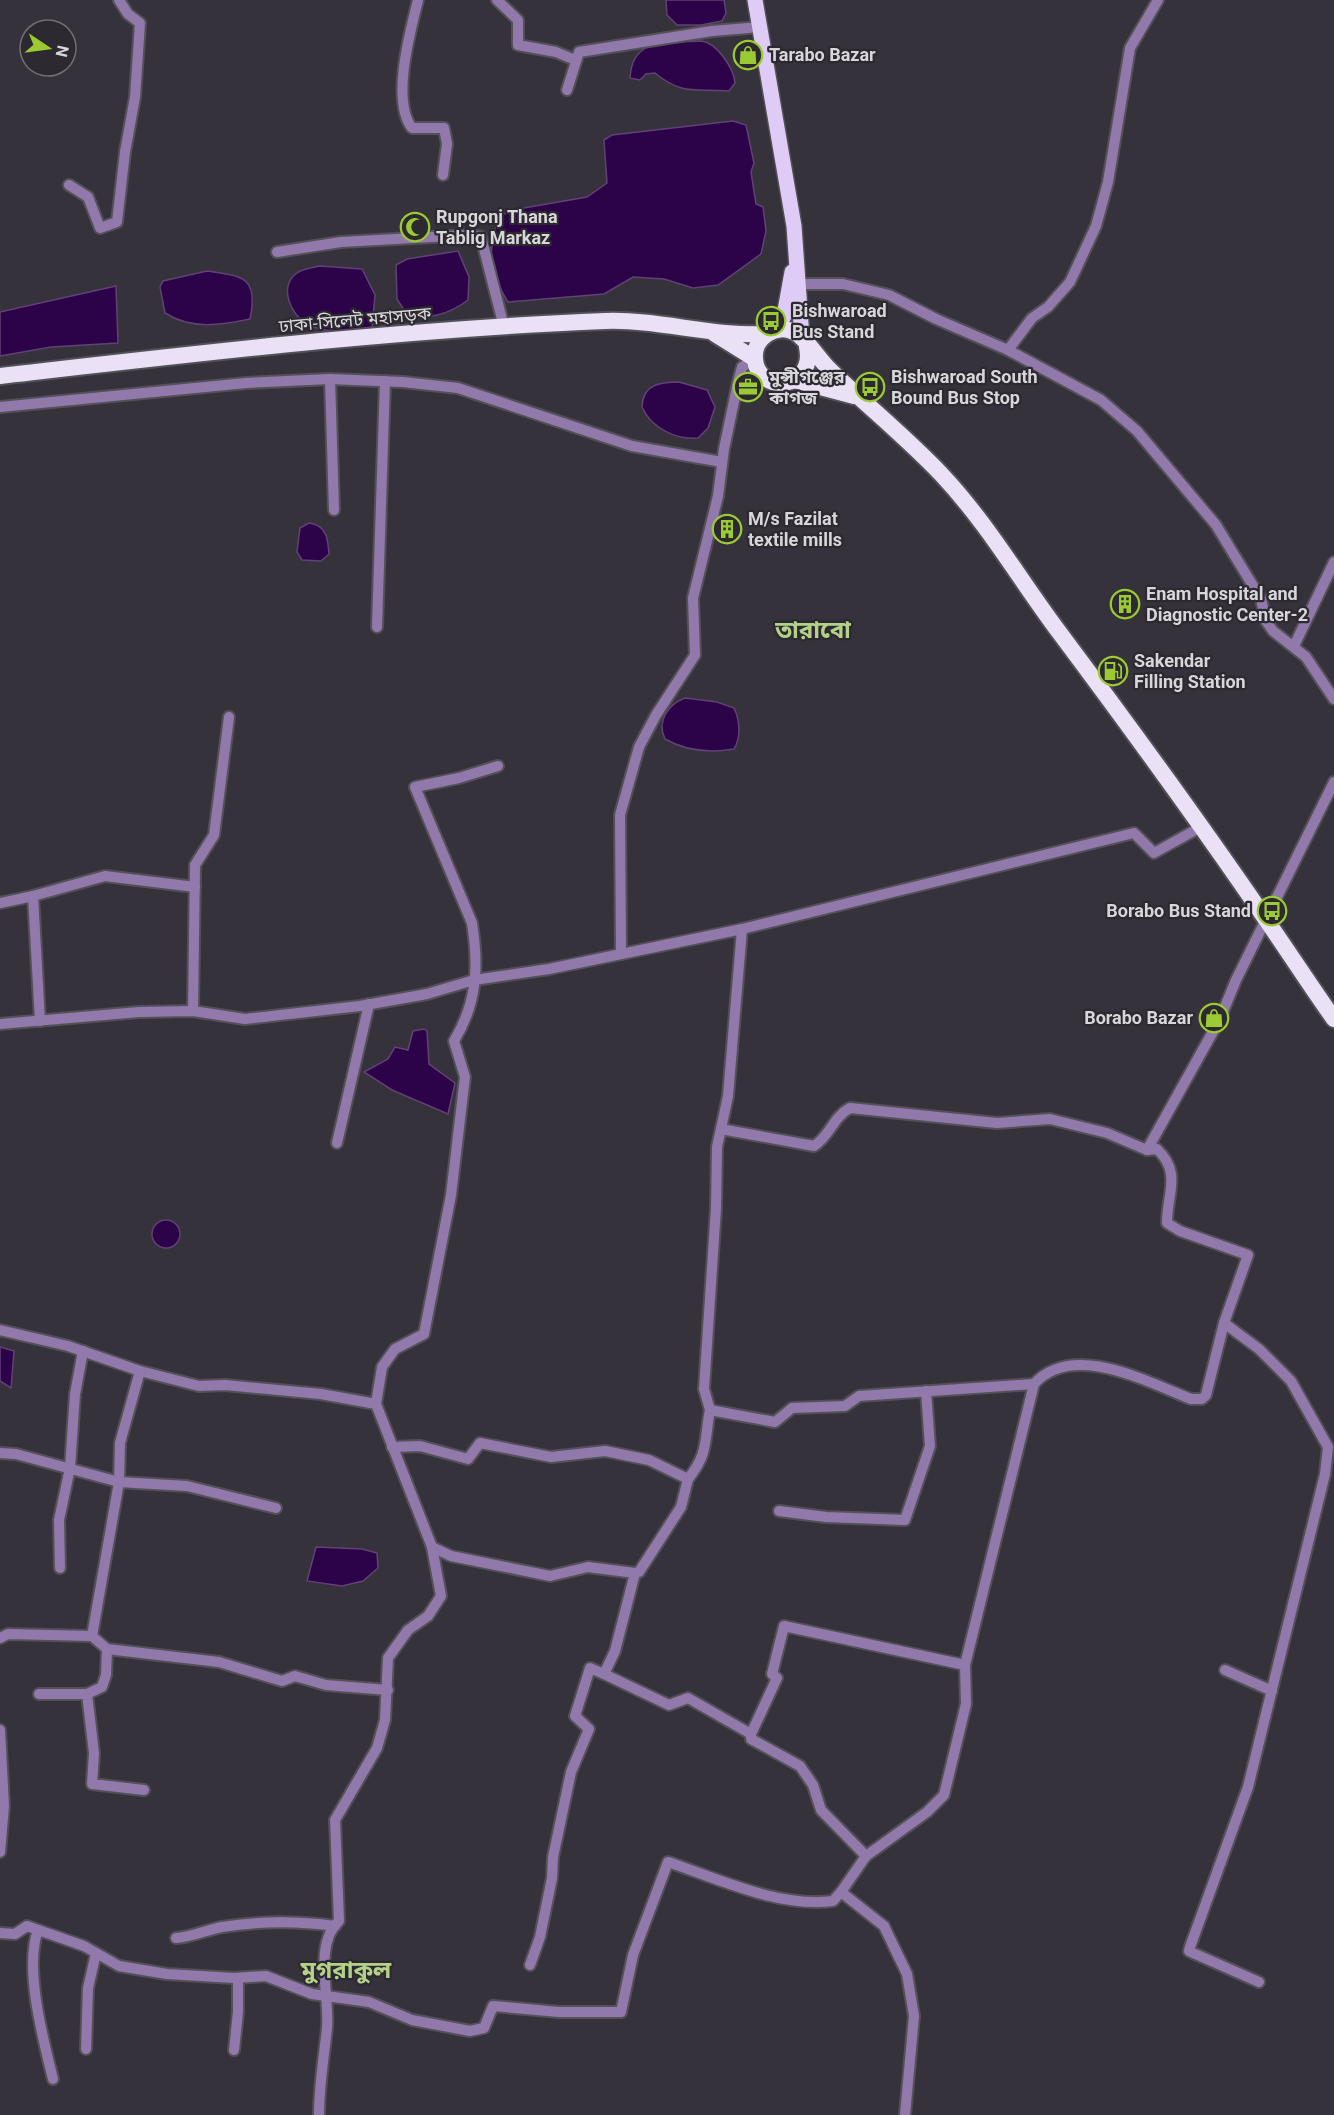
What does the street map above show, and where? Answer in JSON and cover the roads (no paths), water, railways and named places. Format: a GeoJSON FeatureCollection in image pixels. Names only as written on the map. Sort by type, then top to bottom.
{"type":"FeatureCollection","features":[{"type":"Feature","properties":{"kind":"highway","name":"ঢাকা-সিলেট মহাসড়ক"},"geometry":{"type":"LineString","coordinates":[[0,376],[315,342],[621,320],[714,333],[771,332]]}},
{"type":"Feature","properties":{"kind":"highway"},"geometry":{"type":"LineString","coordinates":[[805,342],[808,365],[803,373],[794,380],[779,384],[762,375],[755,359],[758,345],[771,332],[795,332],[805,342],[861,398],[910,441],[965,501],[1105,692],[1334,1019]]}},
{"type":"Feature","properties":{"kind":"highway","name":"ঢাকা-সিলেট মহাসড়ক"},"geometry":{"type":"LineString","coordinates":[[714,333],[755,359]]}},
{"type":"Feature","properties":{"kind":"highway"},"geometry":{"type":"LineString","coordinates":[[794,380],[861,398]]}},
{"type":"Feature","properties":{"kind":"main road"},"geometry":{"type":"LineString","coordinates":[[755,0],[794,226],[795,284],[805,342]]}},
{"type":"Feature","properties":{"kind":"main road"},"geometry":{"type":"LineString","coordinates":[[771,332],[784,316],[795,284]]}},
{"type":"Feature","properties":{"kind":"street"},"geometry":{"type":"LineString","coordinates":[[69,185],[87,197],[100,228],[117,222],[125,153],[135,98],[140,23],[128,14],[120,0]]}},
{"type":"Feature","properties":{"kind":"street"},"geometry":{"type":"LineString","coordinates":[[418,0],[404,58],[405,118],[412,128],[444,128],[447,144],[443,175]]}},
{"type":"Feature","properties":{"kind":"street"},"geometry":{"type":"LineString","coordinates":[[497,0],[518,20],[518,45],[556,52],[575,60]]}},
{"type":"Feature","properties":{"kind":"street"},"geometry":{"type":"LineString","coordinates":[[1008,350],[1032,318],[1048,307],[1070,282],[1096,226],[1108,182],[1130,48],[1158,0]]}},
{"type":"Feature","properties":{"kind":"street"},"geometry":{"type":"LineString","coordinates":[[567,90],[579,52],[712,31],[760,27]]}},
{"type":"Feature","properties":{"kind":"street"},"geometry":{"type":"LineString","coordinates":[[277,252],[341,242],[469,235],[481,237],[504,327]]}},
{"type":"Feature","properties":{"kind":"street"},"geometry":{"type":"LineString","coordinates":[[795,284],[843,284],[889,295],[936,319],[1008,350],[1101,400],[1124,417],[1216,525],[1261,599],[1266,621],[1273,631],[1306,657],[1334,699]]}},
{"type":"Feature","properties":{"kind":"street"},"geometry":{"type":"LineString","coordinates":[[621,954],[620,815],[639,747],[656,715],[695,655],[693,598],[718,496],[722,462],[742,367],[755,359]]}},
{"type":"Feature","properties":{"kind":"street"},"geometry":{"type":"LineString","coordinates":[[0,407],[246,383],[330,379],[385,381],[458,388],[632,446],[722,462]]}},
{"type":"Feature","properties":{"kind":"street"},"geometry":{"type":"LineString","coordinates":[[330,379],[334,510]]}},
{"type":"Feature","properties":{"kind":"street"},"geometry":{"type":"LineString","coordinates":[[377,627],[385,381]]}},
{"type":"Feature","properties":{"kind":"street"},"geometry":{"type":"LineString","coordinates":[[1294,646],[1334,562]]}},
{"type":"Feature","properties":{"kind":"street"},"geometry":{"type":"LineString","coordinates":[[193,1011],[195,865],[214,835],[229,717]]}},
{"type":"Feature","properties":{"kind":"street"},"geometry":{"type":"LineString","coordinates":[[319,2115],[320,2078],[327,2025],[325,1960],[331,1928],[339,1922],[335,1820],[377,1748],[385,1720],[388,1658],[408,1630],[428,1616],[441,1596],[432,1547],[376,1404],[382,1367],[395,1350],[424,1334],[451,1195],[465,1077],[454,1041],[472,1004],[474,981],[475,944],[472,923],[416,787],[459,778],[498,766]]}},
{"type":"Feature","properties":{"kind":"street"},"geometry":{"type":"LineString","coordinates":[[1147,1150],[1220,1019],[1236,980],[1334,782]]}},
{"type":"Feature","properties":{"kind":"street"},"geometry":{"type":"LineString","coordinates":[[0,1024],[139,1012],[193,1011],[245,1019],[369,1004],[427,994],[474,981],[742,929],[1134,833],[1154,853],[1199,828]]}},
{"type":"Feature","properties":{"kind":"street"},"geometry":{"type":"LineString","coordinates":[[0,903],[105,876],[195,887]]}},
{"type":"Feature","properties":{"kind":"street"},"geometry":{"type":"LineString","coordinates":[[33,896],[39,1021]]}},
{"type":"Feature","properties":{"kind":"street"},"geometry":{"type":"LineString","coordinates":[[432,1547],[451,1556],[550,1576],[588,1567],[635,1573],[639,1572],[681,1506],[688,1479],[701,1462],[705,1452],[710,1410],[704,1389],[716,1220],[717,1147],[728,1096],[742,929]]}},
{"type":"Feature","properties":{"kind":"street"},"geometry":{"type":"LineString","coordinates":[[337,1143],[369,1004]]}},
{"type":"Feature","properties":{"kind":"street"},"geometry":{"type":"LineString","coordinates":[[0,1933],[15,1934],[27,1926],[84,1946],[119,1966],[167,1974],[266,1977],[312,1995],[369,2002],[412,2020],[470,2031],[484,2028],[493,2006],[559,2012],[621,2012],[633,1955],[668,1862],[766,1894],[812,1904],[833,1901],[866,1856],[927,1812],[944,1795],[966,1704],[965,1665],[1034,1384],[1044,1373],[1059,1366],[1112,1368],[1191,1399],[1202,1399],[1206,1395],[1224,1323],[1248,1255],[1180,1231],[1167,1223],[1173,1177],[1168,1160],[1157,1149],[1147,1150],[1107,1133],[1050,1119],[997,1123],[850,1108],[839,1114],[824,1140],[814,1146],[721,1129]]}},
{"type":"Feature","properties":{"kind":"street"},"geometry":{"type":"LineString","coordinates":[[1224,1323],[1259,1348],[1291,1381],[1328,1447],[1329,1476],[1248,1787],[1189,1951],[1259,1982]]}},
{"type":"Feature","properties":{"kind":"street"},"geometry":{"type":"LineString","coordinates":[[0,1330],[83,1351],[140,1371],[199,1386],[225,1385],[321,1394],[376,1404]]}},
{"type":"Feature","properties":{"kind":"street"},"geometry":{"type":"LineString","coordinates":[[60,1568],[59,1520],[70,1468],[75,1394],[83,1351]]}},
{"type":"Feature","properties":{"kind":"street"},"geometry":{"type":"LineString","coordinates":[[92,1636],[118,1482],[120,1443],[140,1371]]}},
{"type":"Feature","properties":{"kind":"street"},"geometry":{"type":"LineString","coordinates":[[710,1410],[776,1422],[792,1408],[845,1406],[859,1395],[1034,1384]]}},
{"type":"Feature","properties":{"kind":"street"},"geometry":{"type":"LineString","coordinates":[[779,1511],[826,1517],[905,1520],[930,1446],[930,1419],[926,1390]]}},
{"type":"Feature","properties":{"kind":"street"},"geometry":{"type":"LineString","coordinates":[[392,1447],[420,1446],[468,1459],[480,1443],[550,1457],[605,1451],[649,1460],[688,1479]]}},
{"type":"Feature","properties":{"kind":"street"},"geometry":{"type":"LineString","coordinates":[[0,1453],[70,1468],[118,1482],[187,1486],[276,1508]]}},
{"type":"Feature","properties":{"kind":"street"},"geometry":{"type":"LineString","coordinates":[[604,1674],[615,1651],[635,1573]]}},
{"type":"Feature","properties":{"kind":"street"},"geometry":{"type":"LineString","coordinates":[[866,1856],[821,1810],[813,1785],[800,1766],[751,1739],[751,1734],[777,1678],[772,1674],[784,1626],[965,1665]]}},
{"type":"Feature","properties":{"kind":"street"},"geometry":{"type":"LineString","coordinates":[[0,1638],[8,1634],[92,1636],[107,1649],[219,1662],[282,1681],[295,1676],[327,1685],[388,1690]]}},
{"type":"Feature","properties":{"kind":"street"},"geometry":{"type":"LineString","coordinates":[[39,1694],[87,1694],[102,1687],[106,1675],[107,1649]]}},
{"type":"Feature","properties":{"kind":"street"},"geometry":{"type":"LineString","coordinates":[[530,1965],[540,1937],[552,1878],[553,1857],[571,1773],[589,1729],[575,1716],[590,1668],[669,1705],[688,1698],[751,1734]]}},
{"type":"Feature","properties":{"kind":"street"},"geometry":{"type":"LineString","coordinates":[[1225,1670],[1272,1691]]}},
{"type":"Feature","properties":{"kind":"street"},"geometry":{"type":"LineString","coordinates":[[87,1694],[94,1753],[92,1784],[144,1790]]}},
{"type":"Feature","properties":{"kind":"street"},"geometry":{"type":"LineString","coordinates":[[0,1730],[2,1802],[0,1852]]}},
{"type":"Feature","properties":{"kind":"street"},"geometry":{"type":"LineString","coordinates":[[841,1892],[885,1926],[907,1974],[914,2016],[905,2115]]}},
{"type":"Feature","properties":{"kind":"street"},"geometry":{"type":"LineString","coordinates":[[176,1938],[249,1922],[267,1924],[300,1921],[335,1926]]}},
{"type":"Feature","properties":{"kind":"street"},"geometry":{"type":"LineString","coordinates":[[38,1930],[33,1944],[32,1968],[43,2038],[53,2079]]}},
{"type":"Feature","properties":{"kind":"street"},"geometry":{"type":"LineString","coordinates":[[86,2049],[88,1988],[96,1953]]}},
{"type":"Feature","properties":{"kind":"street"},"geometry":{"type":"LineString","coordinates":[[234,2050],[238,1977]]}},
{"type":"Feature","properties":{"kind":"place","name":"Tarabo Bazar"},"geometry":{"type":"Point","coordinates":[748,55]}},
{"type":"Feature","properties":{"kind":"place","name":"Rupgonj Thana Tablig Markaz"},"geometry":{"type":"Point","coordinates":[415,227]}},
{"type":"Feature","properties":{"kind":"place","name":"Bishwaroad Bus Stand"},"geometry":{"type":"Point","coordinates":[771,321]}},
{"type":"Feature","properties":{"kind":"place","name":"মুন্সীগঞ্জের কাগজ"},"geometry":{"type":"Point","coordinates":[748,387]}},
{"type":"Feature","properties":{"kind":"place","name":"Bishwaroad South Bound Bus Stop"},"geometry":{"type":"Point","coordinates":[870,387]}},
{"type":"Feature","properties":{"kind":"place","name":"M/s Fazilat textile mills"},"geometry":{"type":"Point","coordinates":[727,529]}},
{"type":"Feature","properties":{"kind":"place","name":"Enam Hospital and Diagnostic Center-2"},"geometry":{"type":"Point","coordinates":[1125,604]}},
{"type":"Feature","properties":{"kind":"place","name":"Sakendar Filling Station"},"geometry":{"type":"Point","coordinates":[1113,671]}},
{"type":"Feature","properties":{"kind":"place","name":"Borabo Bus Stand"},"geometry":{"type":"Point","coordinates":[1272,911]}},
{"type":"Feature","properties":{"kind":"place","name":"Borabo Bazar"},"geometry":{"type":"Point","coordinates":[1214,1018]}},
{"type":"Feature","properties":{"kind":"district","name":"তারাবো"},"geometry":{"type":"Point","coordinates":[813,630]}},
{"type":"Feature","properties":{"kind":"district","name":"মুগরাকুল"},"geometry":{"type":"Point","coordinates":[346,1970]}}]}
